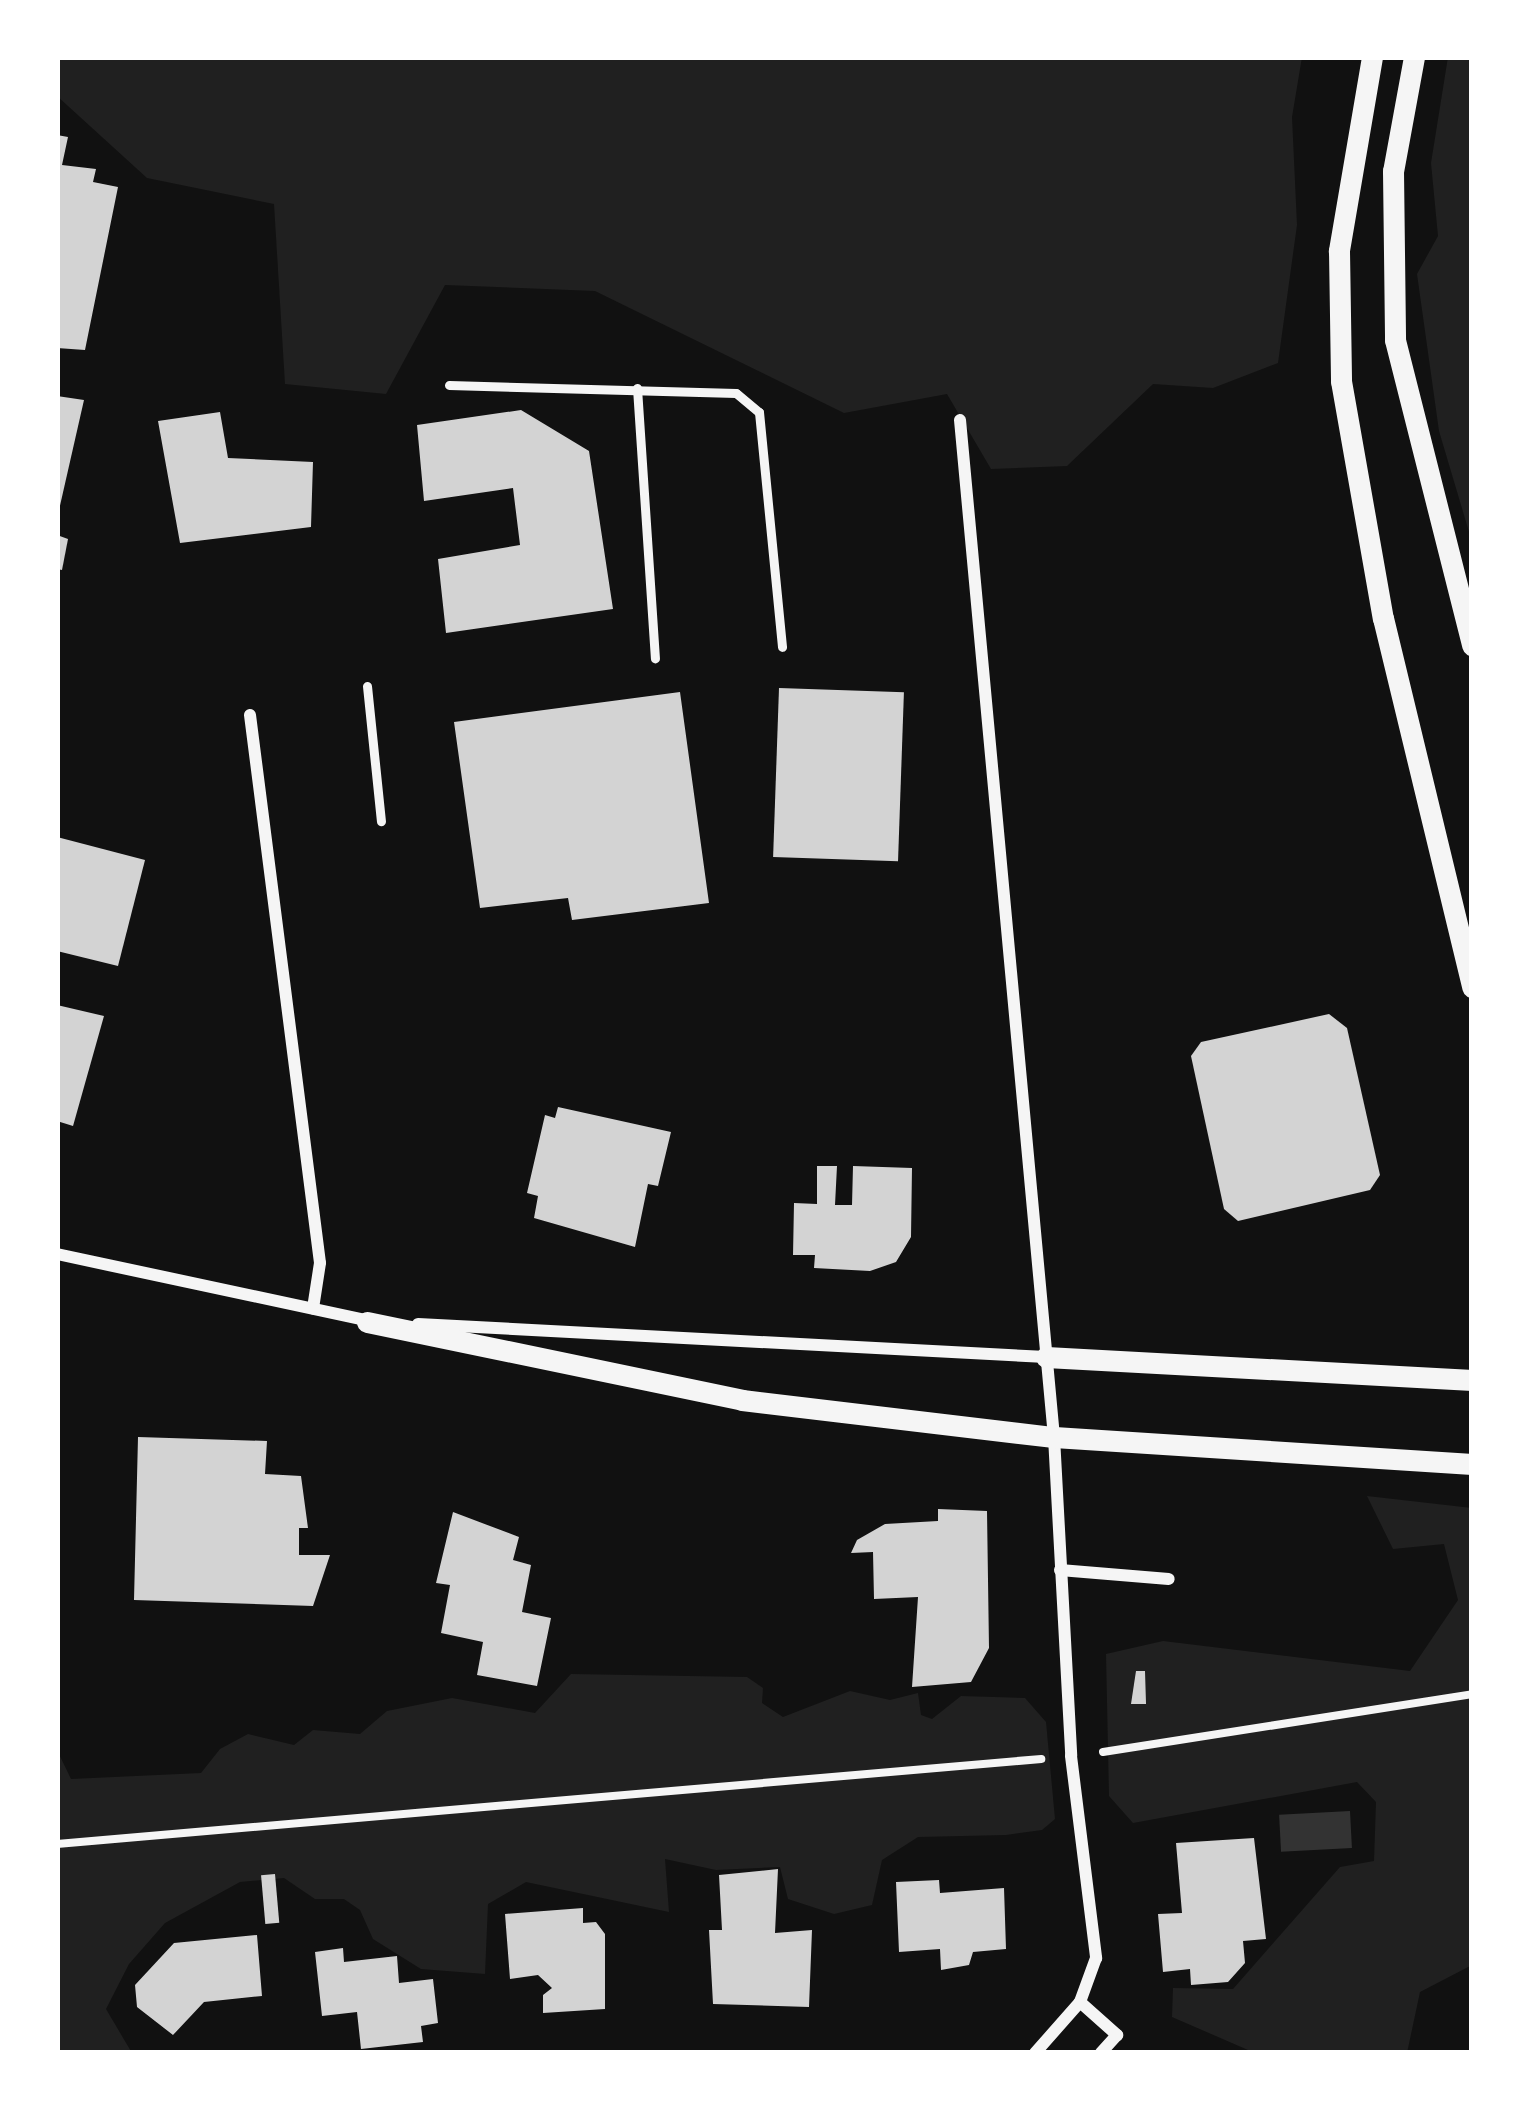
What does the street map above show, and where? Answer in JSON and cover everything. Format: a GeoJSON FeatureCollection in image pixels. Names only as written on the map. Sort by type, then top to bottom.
{"type":"FeatureCollection","features":[{"type":"Feature","properties":{"kind":"street"},"geometry":{"type":"LineString","coordinates":[[1372,57],[1340,234],[1341,381],[1383,618],[1472,987]]}},
{"type":"Feature","properties":{"kind":"street"},"geometry":{"type":"LineString","coordinates":[[1414,57],[1393,171],[1395,340],[1472,645]]}},
{"type":"Feature","properties":{"kind":"street"},"geometry":{"type":"LineString","coordinates":[[961,420],[1054,1437],[1071,1756],[1096,1958],[1080,2002],[1035,2053]]}},
{"type":"Feature","properties":{"kind":"street"},"geometry":{"type":"LineString","coordinates":[[250,715],[320,1264],[313,1308]]}},
{"type":"Feature","properties":{"kind":"street"},"geometry":{"type":"LineString","coordinates":[[57,1254],[663,1388],[1054,1437],[1244,1443],[1472,1463]]}},
{"type":"Feature","properties":{"kind":"street"},"geometry":{"type":"LineString","coordinates":[[367,1322],[1472,1380]]}},
{"type":"Feature","properties":{"kind":"street"},"geometry":{"type":"LineString","coordinates":[[1060,1570],[1169,1579]]}},
{"type":"Feature","properties":{"kind":"street"},"geometry":{"type":"LineString","coordinates":[[1080,2002],[1117,2035],[1101,2053]]}},
{"type":"Feature","properties":{"kind":"lane"},"geometry":{"type":"LineString","coordinates":[[449,385],[736,393],[760,412],[782,646]]}},
{"type":"Feature","properties":{"kind":"lane"},"geometry":{"type":"LineString","coordinates":[[637,388],[655,658]]}},
{"type":"Feature","properties":{"kind":"lane"},"geometry":{"type":"LineString","coordinates":[[367,686],[381,821]]}},
{"type":"Feature","properties":{"kind":"path"},"geometry":{"type":"LineString","coordinates":[[58,1842],[1071,1756],[1472,1694]]}},
{"type":"Feature","properties":{"kind":"shaded area"},"geometry":{"type":"Polygon","coordinates":[[[57,57],[1302,57],[1292,117],[1297,225],[1278,363],[1213,388],[1153,384],[1067,466],[991,469],[947,394],[844,413],[595,291],[445,285],[386,394],[285,384],[274,204],[147,178],[57,96],[57,57]]]}},
{"type":"Feature","properties":{"kind":"shaded area"},"geometry":{"type":"Polygon","coordinates":[[[1448,57],[1472,57],[1472,542],[1439,431],[1417,274],[1438,236],[1431,163],[1448,57]]]}},
{"type":"Feature","properties":{"kind":"shaded area"},"geometry":{"type":"Polygon","coordinates":[[[1367,1496],[1472,1508],[1472,1965],[1420,1992],[1407,2053],[1255,2053],[1172,2017],[1173,1988],[1233,1989],[1340,1867],[1374,1861],[1376,1802],[1357,1782],[1133,1823],[1109,1796],[1106,1654],[1163,1641],[1410,1671],[1458,1600],[1444,1544],[1393,1549],[1367,1496]]]}},
{"type":"Feature","properties":{"kind":"shaded area"},"geometry":{"type":"Polygon","coordinates":[[[571,1674],[747,1677],[763,1688],[762,1703],[783,1717],[850,1691],[890,1700],[918,1693],[921,1715],[932,1719],[961,1696],[1025,1698],[1046,1722],[1055,1819],[1042,1830],[1006,1835],[918,1837],[882,1860],[872,1905],[834,1914],[788,1899],[780,1867],[716,1870],[665,1859],[669,1912],[526,1882],[488,1904],[485,1974],[421,1969],[373,1939],[360,1910],[344,1899],[315,1899],[284,1878],[240,1882],[165,1923],[129,1964],[106,2009],[132,2053],[57,2053],[57,1750],[71,1779],[201,1773],[220,1749],[248,1734],[294,1745],[313,1730],[360,1734],[387,1711],[452,1698],[535,1713],[571,1674]]]}},
{"type":"Feature","properties":{"kind":"shaded area"},"geometry":{"type":"Polygon","coordinates":[[[1350,1811],[1352,1848],[1281,1852],[1279,1815],[1350,1811]]]}},
{"type":"Feature","properties":{"kind":"building"},"geometry":{"type":"Polygon","coordinates":[[[57,135],[68,137],[62,165],[96,169],[93,182],[118,187],[85,350],[57,348],[57,135]]]}},
{"type":"Feature","properties":{"kind":"building"},"geometry":{"type":"Polygon","coordinates":[[[57,396],[84,400],[59,510],[57,510],[57,396]]]}},
{"type":"Feature","properties":{"kind":"building"},"geometry":{"type":"Polygon","coordinates":[[[521,410],[589,451],[613,609],[446,633],[438,559],[520,545],[513,488],[424,501],[417,425],[521,410]]]}},
{"type":"Feature","properties":{"kind":"building"},"geometry":{"type":"Polygon","coordinates":[[[220,412],[228,458],[313,462],[311,527],[180,543],[158,421],[220,412]]]}},
{"type":"Feature","properties":{"kind":"building"},"geometry":{"type":"Polygon","coordinates":[[[57,535],[68,539],[62,570],[57,569],[57,535]]]}},
{"type":"Feature","properties":{"kind":"building"},"geometry":{"type":"Polygon","coordinates":[[[779,688],[904,692],[898,861],[773,857],[779,688]]]}},
{"type":"Feature","properties":{"kind":"building"},"geometry":{"type":"Polygon","coordinates":[[[680,692],[709,903],[572,920],[568,898],[480,908],[454,722],[680,692]]]}},
{"type":"Feature","properties":{"kind":"building"},"geometry":{"type":"Polygon","coordinates":[[[57,837],[145,860],[118,966],[57,951],[57,837]]]}},
{"type":"Feature","properties":{"kind":"building"},"geometry":{"type":"Polygon","coordinates":[[[57,1005],[104,1016],[73,1126],[57,1121],[57,1005]]]}},
{"type":"Feature","properties":{"kind":"building"},"geometry":{"type":"Polygon","coordinates":[[[1329,1014],[1347,1028],[1380,1175],[1370,1190],[1238,1221],[1224,1209],[1191,1056],[1201,1042],[1329,1014]]]}},
{"type":"Feature","properties":{"kind":"building"},"geometry":{"type":"Polygon","coordinates":[[[558,1107],[671,1132],[658,1186],[648,1184],[635,1247],[534,1218],[538,1196],[527,1193],[545,1115],[555,1118],[558,1107]]]}},
{"type":"Feature","properties":{"kind":"building"},"geometry":{"type":"Polygon","coordinates":[[[817,1166],[837,1166],[835,1205],[852,1205],[853,1166],[912,1168],[911,1237],[896,1262],[870,1271],[814,1268],[815,1255],[793,1255],[794,1203],[817,1204],[817,1166]]]}},
{"type":"Feature","properties":{"kind":"building"},"geometry":{"type":"Polygon","coordinates":[[[138,1437],[267,1441],[265,1474],[301,1476],[308,1528],[299,1528],[299,1555],[330,1555],[313,1606],[134,1600],[138,1437]]]}},
{"type":"Feature","properties":{"kind":"building"},"geometry":{"type":"Polygon","coordinates":[[[938,1509],[987,1511],[989,1648],[971,1682],[912,1687],[918,1597],[874,1599],[873,1552],[851,1553],[857,1540],[885,1524],[938,1521],[938,1509]]]}},
{"type":"Feature","properties":{"kind":"building"},"geometry":{"type":"Polygon","coordinates":[[[453,1512],[519,1537],[513,1560],[531,1565],[522,1612],[551,1618],[537,1686],[477,1675],[483,1642],[441,1633],[450,1585],[436,1583],[453,1512]]]}},
{"type":"Feature","properties":{"kind":"building"},"geometry":{"type":"Polygon","coordinates":[[[1136,1671],[1145,1671],[1146,1704],[1131,1704],[1136,1671]]]}},
{"type":"Feature","properties":{"kind":"building"},"geometry":{"type":"Polygon","coordinates":[[[1254,1838],[1266,1939],[1243,1941],[1245,1963],[1228,1982],[1191,1985],[1190,1969],[1163,1972],[1158,1914],[1182,1913],[1176,1843],[1254,1838]]]}},
{"type":"Feature","properties":{"kind":"building"},"geometry":{"type":"Polygon","coordinates":[[[778,1869],[775,1933],[812,1930],[809,2007],[713,2004],[709,1930],[722,1930],[719,1875],[778,1869]]]}},
{"type":"Feature","properties":{"kind":"building"},"geometry":{"type":"Polygon","coordinates":[[[275,1874],[279,1923],[265,1924],[261,1875],[275,1874]]]}},
{"type":"Feature","properties":{"kind":"building"},"geometry":{"type":"Polygon","coordinates":[[[939,1880],[940,1893],[1004,1888],[1006,1949],[973,1952],[969,1965],[941,1970],[940,1949],[899,1952],[896,1882],[939,1880]]]}},
{"type":"Feature","properties":{"kind":"building"},"geometry":{"type":"Polygon","coordinates":[[[583,1908],[583,1923],[596,1922],[605,1934],[605,2009],[543,2013],[543,1995],[552,1988],[538,1975],[510,1979],[505,1914],[583,1908]]]}},
{"type":"Feature","properties":{"kind":"building"},"geometry":{"type":"Polygon","coordinates":[[[257,1935],[262,1996],[204,2002],[173,2035],[137,2007],[135,1985],[174,1943],[257,1935]]]}},
{"type":"Feature","properties":{"kind":"building"},"geometry":{"type":"Polygon","coordinates":[[[343,1948],[344,1962],[397,1956],[399,1983],[433,1979],[438,2023],[421,2026],[423,2042],[361,2049],[357,2012],[322,2016],[315,1952],[343,1948]]]}}]}
